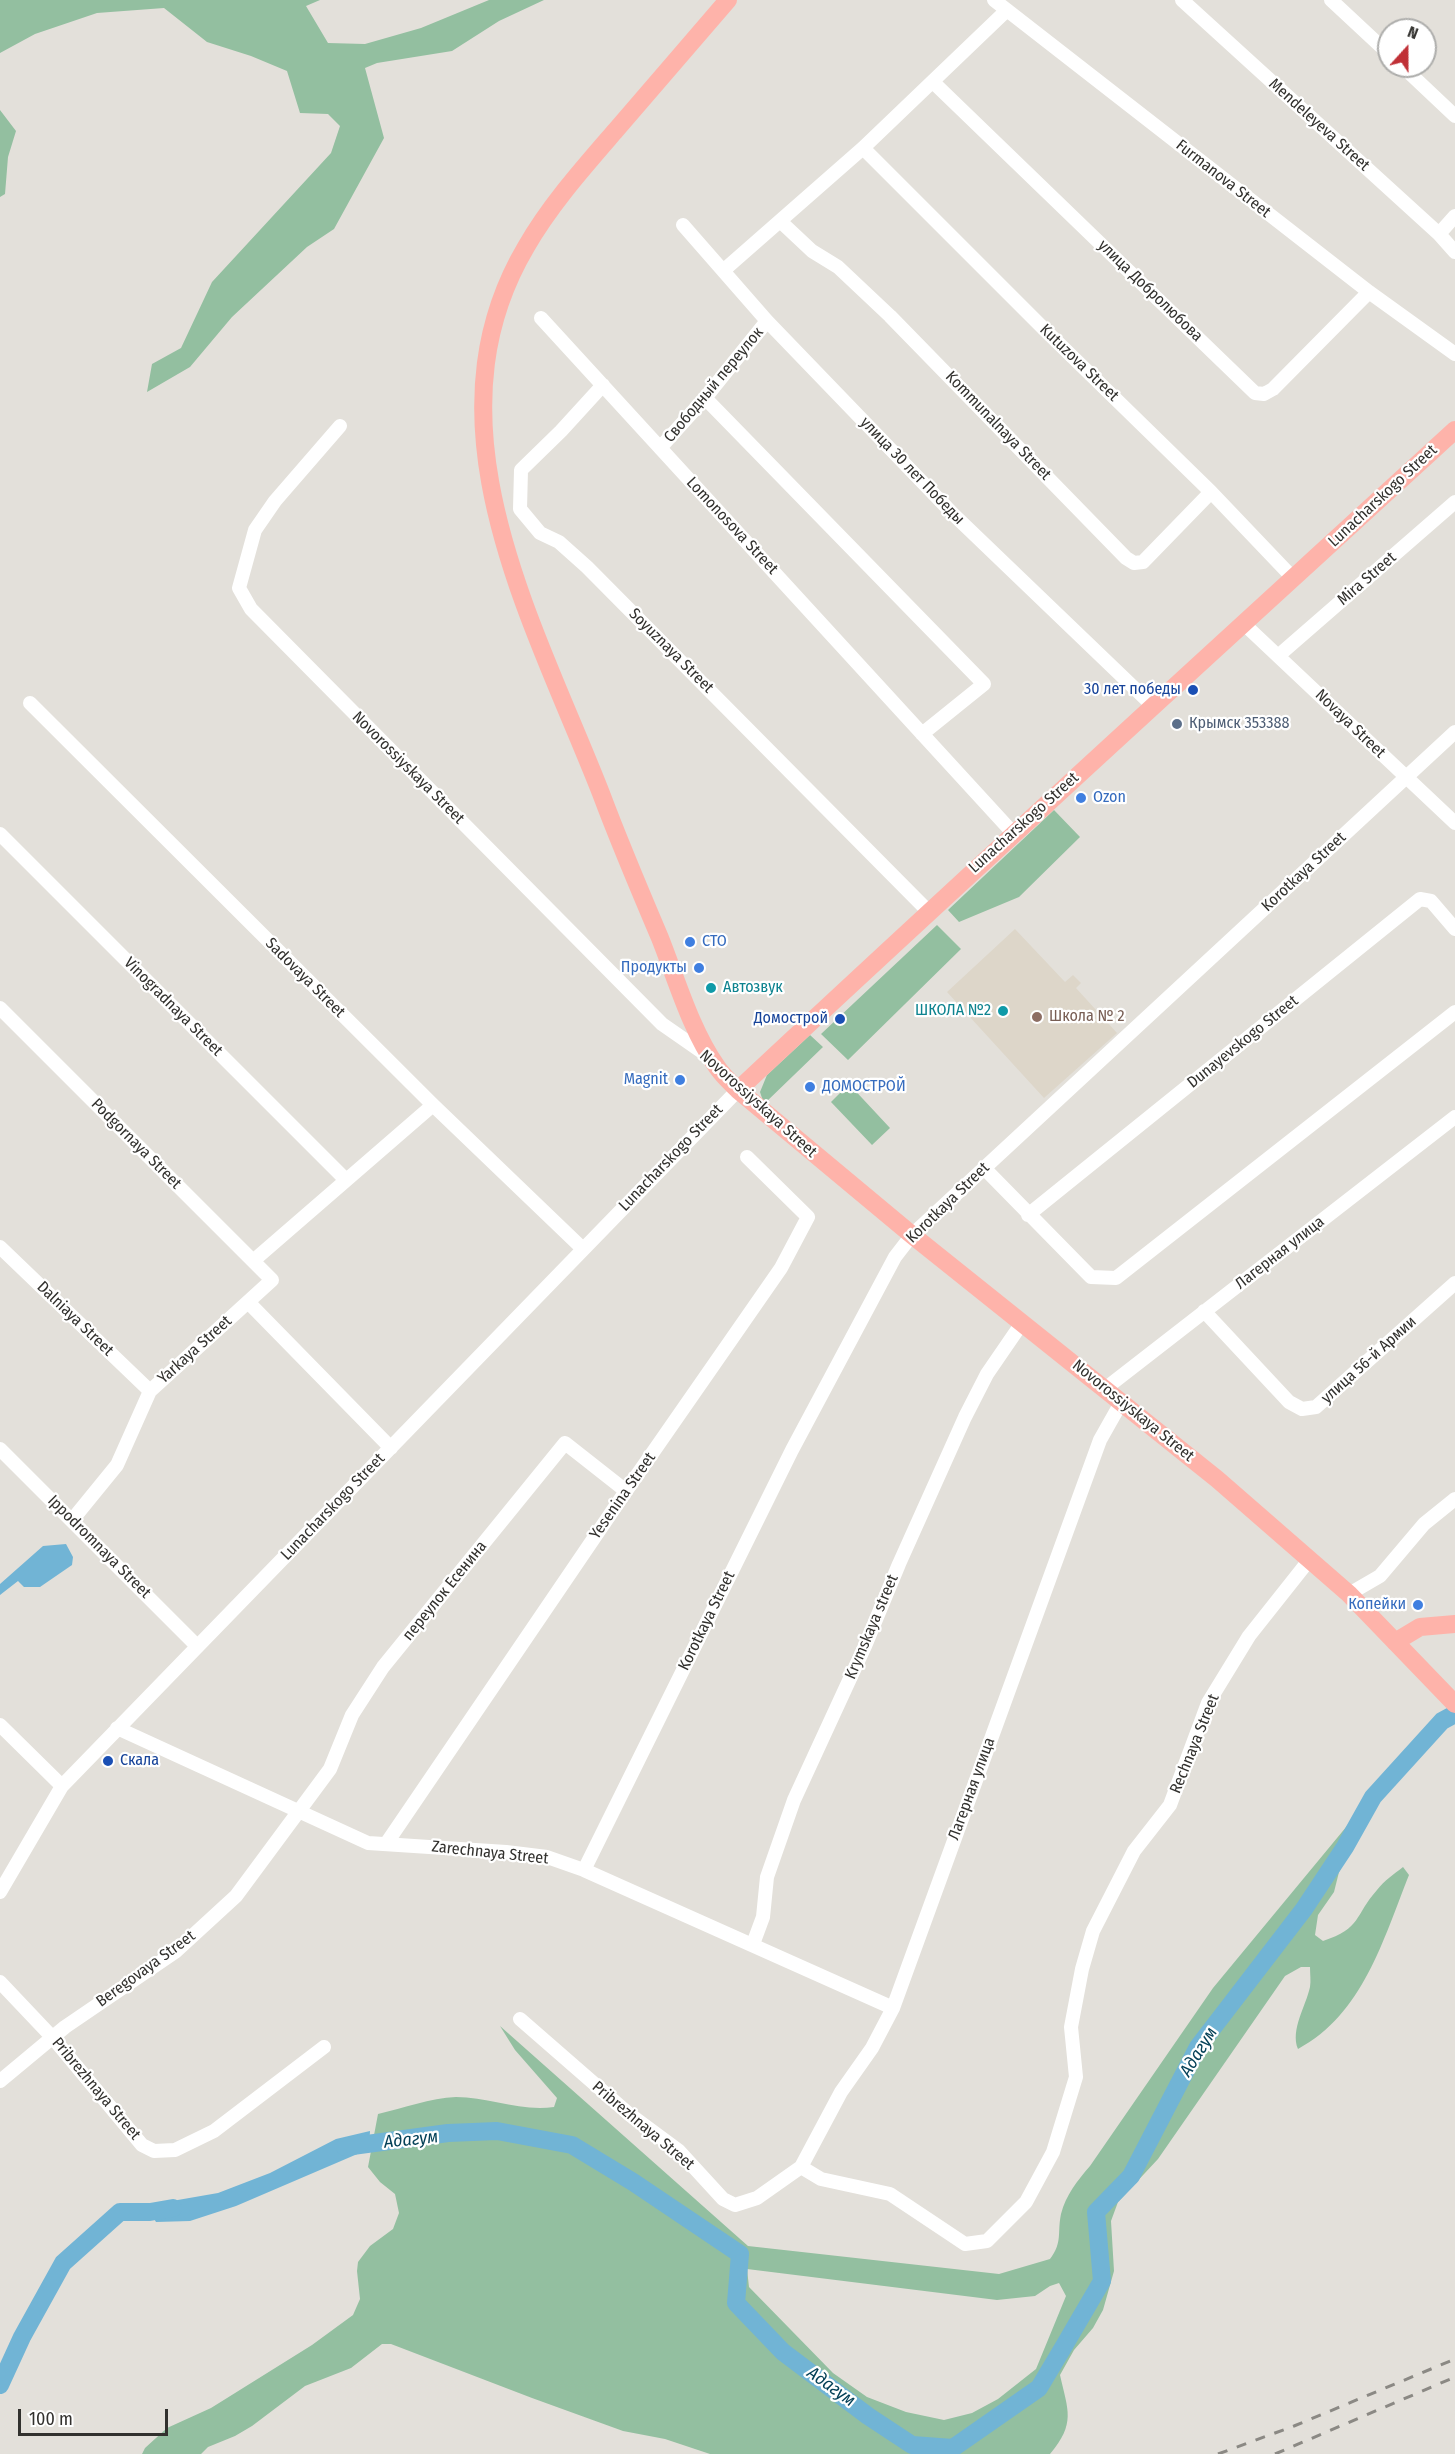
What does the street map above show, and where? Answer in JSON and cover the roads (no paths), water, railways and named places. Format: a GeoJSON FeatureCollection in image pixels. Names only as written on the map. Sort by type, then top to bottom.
{"type":"FeatureCollection","features":[{"type":"Feature","properties":{"kind":"main road"},"geometry":{"type":"LineString","coordinates":[[710,1058],[554,685],[514,576],[497,522],[487,466],[483,415],[485,370],[497,315],[510,278],[525,247],[548,213],[584,168],[728,0]]}},
{"type":"Feature","properties":{"kind":"main road","name":"Lunacharskogo Street"},"geometry":{"type":"LineString","coordinates":[[738,1090],[928,911],[1455,430]]}},
{"type":"Feature","properties":{"kind":"main road","name":"Novorossiyskaya Street"},"geometry":{"type":"LineString","coordinates":[[710,1058],[738,1090],[912,1235],[1122,1401],[1310,1559],[1349,1594],[1455,1704]]}},
{"type":"Feature","properties":{"kind":"main road"},"geometry":{"type":"LineString","coordinates":[[1395,1642],[1420,1628],[1455,1624]]}},
{"type":"Feature","properties":{"kind":"street","name":"Furmanova Street"},"geometry":{"type":"LineString","coordinates":[[994,0],[1369,292],[1455,354]]}},
{"type":"Feature","properties":{"kind":"street","name":"Mendeleyeva Street"},"geometry":{"type":"LineString","coordinates":[[1182,0],[1439,234],[1455,252]]}},
{"type":"Feature","properties":{"kind":"street"},"geometry":{"type":"LineString","coordinates":[[1331,0],[1377,43]]}},
{"type":"Feature","properties":{"kind":"street"},"geometry":{"type":"LineString","coordinates":[[723,270],[863,148],[1006,11]]}},
{"type":"Feature","properties":{"kind":"street"},"geometry":{"type":"LineString","coordinates":[[1415,78],[1455,116]]}},
{"type":"Feature","properties":{"kind":"street","name":"улица Добролюбова"},"geometry":{"type":"LineString","coordinates":[[933,82],[1255,393],[1264,394],[1273,389],[1369,292]]}},
{"type":"Feature","properties":{"kind":"street","name":"Kutuzova Street"},"geometry":{"type":"LineString","coordinates":[[863,148],[1211,492],[1293,578]]}},
{"type":"Feature","properties":{"kind":"street"},"geometry":{"type":"LineString","coordinates":[[1439,234],[1455,216]]}},
{"type":"Feature","properties":{"kind":"street","name":"Kommunalnaya Street"},"geometry":{"type":"LineString","coordinates":[[780,221],[812,251],[838,267],[890,316],[1126,558],[1134,563],[1143,562],[1211,492]]}},
{"type":"Feature","properties":{"kind":"street","name":"улица 30 лет Победы"},"geometry":{"type":"LineString","coordinates":[[683,225],[767,321],[954,515],[1153,706]]}},
{"type":"Feature","properties":{"kind":"street","name":"Lomonosova Street"},"geometry":{"type":"LineString","coordinates":[[542,318],[1013,833]]}},
{"type":"Feature","properties":{"kind":"street","name":"Свободный переулок"},"geometry":{"type":"LineString","coordinates":[[660,448],[705,398],[767,321]]}},
{"type":"Feature","properties":{"kind":"street","name":"Soyuznaya Street"},"geometry":{"type":"LineString","coordinates":[[603,385],[521,470],[520,509],[540,532],[559,542],[587,567],[928,911]]}},
{"type":"Feature","properties":{"kind":"street"},"geometry":{"type":"LineString","coordinates":[[705,398],[984,684],[922,734]]}},
{"type":"Feature","properties":{"kind":"street","name":"Novorossiyskaya Street"},"geometry":{"type":"LineString","coordinates":[[340,426],[275,501],[255,530],[239,588],[251,609],[662,1024],[710,1058]]}},
{"type":"Feature","properties":{"kind":"street","name":"Mira Street"},"geometry":{"type":"LineString","coordinates":[[1278,656],[1455,502]]}},
{"type":"Feature","properties":{"kind":"street","name":"Novaya Street"},"geometry":{"type":"LineString","coordinates":[[1244,624],[1455,823]]}},
{"type":"Feature","properties":{"kind":"street","name":"Sadovaya Street"},"geometry":{"type":"LineString","coordinates":[[30,703],[433,1105],[583,1249]]}},
{"type":"Feature","properties":{"kind":"street","name":"Korotkaya Street"},"geometry":{"type":"LineString","coordinates":[[584,1870],[792,1450],[895,1257],[912,1235],[1455,732]]}},
{"type":"Feature","properties":{"kind":"street","name":"Vinogradnaya Street"},"geometry":{"type":"LineString","coordinates":[[0,834],[346,1180]]}},
{"type":"Feature","properties":{"kind":"street","name":"Dunayevskogo Street"},"geometry":{"type":"LineString","coordinates":[[1028,1215],[1420,899],[1431,901],[1455,929]]}},
{"type":"Feature","properties":{"kind":"street","name":"Podgornaya Street"},"geometry":{"type":"LineString","coordinates":[[0,1008],[272,1280]]}},
{"type":"Feature","properties":{"kind":"street"},"geometry":{"type":"LineString","coordinates":[[984,1168],[1091,1277],[1116,1278],[1455,1012]]}},
{"type":"Feature","properties":{"kind":"street","name":"Lunacharskogo Street"},"geometry":{"type":"LineString","coordinates":[[0,1892],[62,1786],[738,1090]]}},
{"type":"Feature","properties":{"kind":"street"},"geometry":{"type":"LineString","coordinates":[[253,1261],[433,1105]]}},
{"type":"Feature","properties":{"kind":"street","name":"Лагерная улица"},"geometry":{"type":"LineString","coordinates":[[1106,1388],[1455,1117]]}},
{"type":"Feature","properties":{"kind":"street","name":"Yesenina Street"},"geometry":{"type":"LineString","coordinates":[[386,1844],[781,1268],[808,1216],[747,1157]]}},
{"type":"Feature","properties":{"kind":"street","name":"Dalniaya Street"},"geometry":{"type":"LineString","coordinates":[[0,1247],[150,1390]]}},
{"type":"Feature","properties":{"kind":"street","name":"Yarkaya Street"},"geometry":{"type":"LineString","coordinates":[[73,1519],[117,1465],[150,1390],[272,1280]]}},
{"type":"Feature","properties":{"kind":"street","name":"улица 56-й Армии"},"geometry":{"type":"LineString","coordinates":[[1204,1311],[1289,1402],[1302,1409],[1316,1407],[1455,1283]]}},
{"type":"Feature","properties":{"kind":"street"},"geometry":{"type":"LineString","coordinates":[[248,1302],[391,1448]]}},
{"type":"Feature","properties":{"kind":"street","name":"Krymskaya street"},"geometry":{"type":"LineString","coordinates":[[753,1944],[763,1917],[767,1877],[794,1800],[866,1646],[899,1564],[965,1417],[987,1374],[1022,1323]]}},
{"type":"Feature","properties":{"kind":"street","name":"Лагерная улица"},"geometry":{"type":"LineString","coordinates":[[801,2167],[841,2092],[872,2048],[892,2008],[1100,1440],[1122,1401]]}},
{"type":"Feature","properties":{"kind":"street","name":"переулок Есенина"},"geometry":{"type":"LineString","coordinates":[[298,1813],[330,1769],[352,1715],[383,1667],[565,1443],[626,1491]]}},
{"type":"Feature","properties":{"kind":"street","name":"Ippodromnaya Street"},"geometry":{"type":"LineString","coordinates":[[0,1449],[73,1519],[197,1646]]}},
{"type":"Feature","properties":{"kind":"street"},"geometry":{"type":"LineString","coordinates":[[1349,1594],[1380,1576],[1424,1524],[1455,1499]]}},
{"type":"Feature","properties":{"kind":"street","name":"Rechnaya Street"},"geometry":{"type":"LineString","coordinates":[[801,2167],[821,2179],[890,2194],[965,2244],[987,2241],[1026,2202],[1053,2152],[1076,2077],[1071,2027],[1082,1969],[1093,1931],[1134,1851],[1170,1805],[1208,1702],[1250,1636],[1310,1559]]}},
{"type":"Feature","properties":{"kind":"street"},"geometry":{"type":"LineString","coordinates":[[0,1725],[62,1786]]}},
{"type":"Feature","properties":{"kind":"street","name":"Zarechnaya Street"},"geometry":{"type":"LineString","coordinates":[[117,1728],[298,1813],[368,1843],[547,1857],[584,1870],[892,2008]]}},
{"type":"Feature","properties":{"kind":"street","name":"Beregovaya Street"},"geometry":{"type":"LineString","coordinates":[[0,2081],[53,2038],[175,1952],[236,1896],[298,1813]]}},
{"type":"Feature","properties":{"kind":"street","name":"Pribrezhnaya Street"},"geometry":{"type":"LineString","coordinates":[[0,1982],[53,2038],[142,2145],[154,2151],[175,2150],[214,2131],[324,2047]]}},
{"type":"Feature","properties":{"kind":"street","name":"Pribrezhnaya Street"},"geometry":{"type":"LineString","coordinates":[[520,2019],[629,2114],[679,2151],[723,2199],[735,2205],[757,2198],[801,2167]]}},
{"type":"Feature","properties":{"kind":"water"},"geometry":{"type":"Polygon","coordinates":[[[66,1544],[73,1557],[72,1565],[40,1587],[24,1587],[18,1581],[0,1595],[0,1584],[43,1546],[66,1544]]]}},
{"type":"Feature","properties":{"kind":"water","name":"Адагум"},"geometry":{"type":"Polygon","coordinates":[[[370,2131],[369,2149],[236,2206],[190,2221],[156,2222],[150,2212],[149,2205],[218,2193],[270,2173],[336,2139],[370,2131]]]}},
{"type":"Feature","properties":{"kind":"waterway","name":"Адагум"},"geometry":{"type":"LineString","coordinates":[[345,2147],[448,2133],[497,2131],[572,2145],[633,2182],[740,2254],[736,2303],[783,2352],[868,2416],[912,2445],[953,2448],[1039,2388],[1102,2281],[1096,2212],[1131,2176],[1198,2047],[1304,1909],[1345,1847],[1373,1797],[1442,1721],[1455,1714]]}},
{"type":"Feature","properties":{"kind":"waterway","name":"Адагум"},"geometry":{"type":"LineString","coordinates":[[0,2385],[22,2337],[63,2263],[120,2212],[150,2212],[173,2208]]}},
{"type":"Feature","properties":{"kind":"railway"},"geometry":{"type":"LineString","coordinates":[[1218,2454],[1294,2426],[1455,2359]]}},
{"type":"Feature","properties":{"kind":"railway"},"geometry":{"type":"LineString","coordinates":[[1275,2454],[1455,2377]]}},
{"type":"Feature","properties":{"kind":"place","name":"30 лет победы"},"geometry":{"type":"Point","coordinates":[1193,690]}},
{"type":"Feature","properties":{"kind":"place","name":"Крымск 353388"},"geometry":{"type":"Point","coordinates":[1177,724]}},
{"type":"Feature","properties":{"kind":"place","name":"Ozon"},"geometry":{"type":"Point","coordinates":[1081,798]}},
{"type":"Feature","properties":{"kind":"place","name":"СТО"},"geometry":{"type":"Point","coordinates":[690,942]}},
{"type":"Feature","properties":{"kind":"place","name":"Продукты"},"geometry":{"type":"Point","coordinates":[699,968]}},
{"type":"Feature","properties":{"kind":"place","name":"Автозвук"},"geometry":{"type":"Point","coordinates":[711,988]}},
{"type":"Feature","properties":{"kind":"place","name":"ШКОЛА №2"},"geometry":{"type":"Point","coordinates":[1003,1011]}},
{"type":"Feature","properties":{"kind":"place","name":"Школа № 2"},"geometry":{"type":"Point","coordinates":[1037,1017]}},
{"type":"Feature","properties":{"kind":"place","name":"Домострой"},"geometry":{"type":"Point","coordinates":[840,1019]}},
{"type":"Feature","properties":{"kind":"place","name":"Magnit"},"geometry":{"type":"Point","coordinates":[680,1080]}},
{"type":"Feature","properties":{"kind":"place","name":"ДОМОСТРОЙ"},"geometry":{"type":"Point","coordinates":[810,1087]}},
{"type":"Feature","properties":{"kind":"place","name":"Копейки"},"geometry":{"type":"Point","coordinates":[1418,1605]}},
{"type":"Feature","properties":{"kind":"place","name":"Скала"},"geometry":{"type":"Point","coordinates":[108,1761]}}]}
